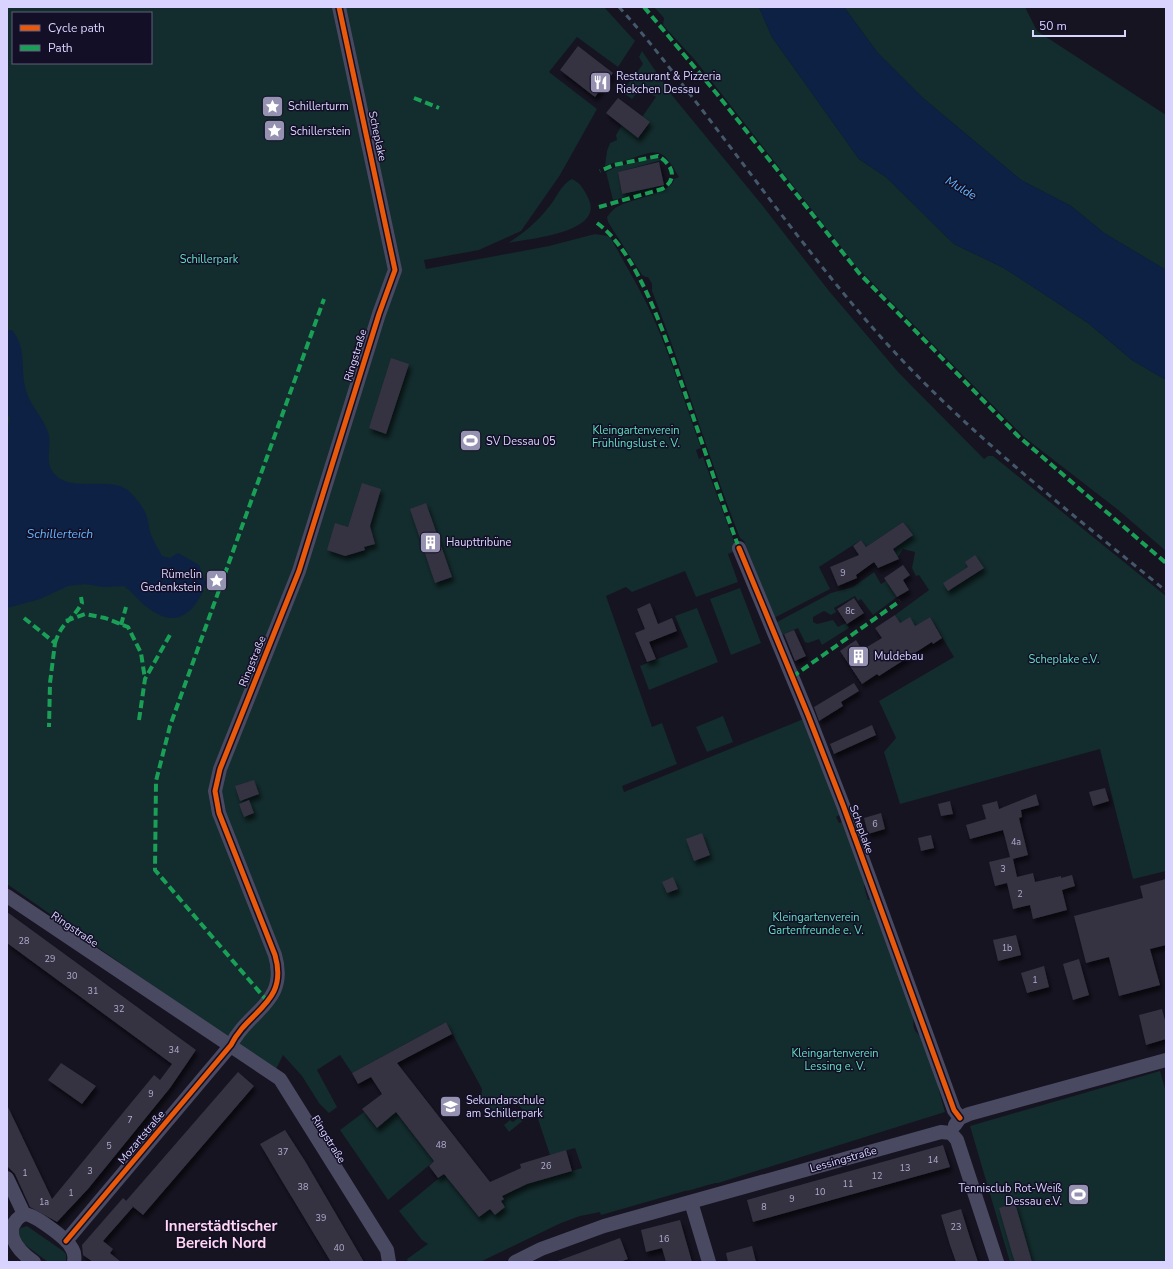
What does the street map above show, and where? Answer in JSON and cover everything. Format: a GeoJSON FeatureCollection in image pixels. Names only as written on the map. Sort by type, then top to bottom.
{"type":"FeatureCollection","features":[{"type":"Feature","properties":{"kind":"street","name":"Scheplake"},"geometry":{"type":"LineString","coordinates":[[339,7],[389,236],[395,270]]}},
{"type":"Feature","properties":{"kind":"street","name":"Ringstraße"},"geometry":{"type":"LineString","coordinates":[[231,1045],[236,1034],[268,1002],[276,989],[278,965],[218,813],[215,796],[216,782],[299,571],[379,314],[395,270]]}},
{"type":"Feature","properties":{"kind":"street","name":"Scheplake"},"geometry":{"type":"LineString","coordinates":[[739,548],[811,722],[954,1110],[960,1118]]}},
{"type":"Feature","properties":{"kind":"street","name":"Ringstraße"},"geometry":{"type":"LineString","coordinates":[[7,896],[280,1079],[387,1250],[389,1262]]}},
{"type":"Feature","properties":{"kind":"street","name":"Mozartstraße"},"geometry":{"type":"LineString","coordinates":[[66,1241],[231,1045]]}},
{"type":"Feature","properties":{"kind":"street"},"geometry":{"type":"LineString","coordinates":[[997,1262],[957,1140],[951,1133],[960,1118],[1166,1060]]}},
{"type":"Feature","properties":{"kind":"street","name":"Lessingstraße"},"geometry":{"type":"LineString","coordinates":[[515,1262],[572,1237],[604,1226],[941,1132],[951,1133]]}},
{"type":"Feature","properties":{"kind":"street"},"geometry":{"type":"LineString","coordinates":[[7,1178],[15,1218]]}},
{"type":"Feature","properties":{"kind":"street"},"geometry":{"type":"LineString","coordinates":[[691,1202],[709,1262]]}},
{"type":"Feature","properties":{"kind":"street"},"geometry":{"type":"LineString","coordinates":[[34,1262],[11,1250],[11,1244],[7,1234],[9,1225],[15,1218],[34,1216],[66,1241],[72,1248],[75,1258],[74,1262]]}},
{"type":"Feature","properties":{"kind":"green space"},"geometry":{"type":"Polygon","coordinates":[[[7,7],[604,7],[635,41],[618,67],[577,37],[549,72],[597,109],[560,175],[521,231],[479,250],[424,260],[426,269],[549,246],[595,234],[608,236],[612,240],[646,303],[668,354],[701,448],[696,450],[699,459],[703,457],[737,550],[728,554],[738,582],[696,597],[685,571],[632,592],[626,587],[606,596],[652,727],[662,723],[677,764],[622,786],[624,792],[806,718],[841,814],[836,817],[839,823],[842,822],[843,824],[866,883],[864,886],[868,900],[872,899],[914,1017],[913,1023],[915,1030],[923,1040],[928,1052],[945,1112],[718,1183],[601,1215],[600,1212],[580,1216],[561,1223],[480,1262],[408,1262],[407,1259],[428,1244],[422,1240],[399,1211],[444,1174],[479,1217],[490,1209],[495,1215],[505,1207],[501,1201],[502,1196],[527,1184],[582,1168],[575,1148],[550,1155],[536,1113],[534,1115],[532,1113],[509,1132],[504,1125],[510,1120],[513,1122],[525,1113],[515,1100],[504,1108],[506,1111],[497,1118],[481,1098],[482,1089],[446,1022],[352,1073],[340,1055],[317,1070],[337,1107],[329,1113],[319,1103],[302,1076],[283,1055],[275,1071],[7,884],[7,7]]]}},
{"type":"Feature","properties":{"kind":"green space"},"geometry":{"type":"Polygon","coordinates":[[[654,7],[759,7],[772,37],[859,159],[886,177],[954,244],[1004,268],[1088,323],[1132,360],[1166,380],[1166,551],[1117,509],[1024,437],[856,266],[695,60],[663,25],[664,18],[654,7]]]}},
{"type":"Feature","properties":{"kind":"green space"},"geometry":{"type":"Polygon","coordinates":[[[844,7],[1025,7],[1037,31],[1166,115],[1166,270],[1104,233],[1071,206],[1021,180],[924,99],[877,52],[844,7]]]}},
{"type":"Feature","properties":{"kind":"green space","name":"Scheplake e.V."},"geometry":{"type":"Polygon","coordinates":[[[642,51],[671,94],[762,205],[829,291],[899,373],[984,459],[988,456],[993,456],[1166,596],[1166,871],[1133,879],[1100,749],[900,804],[884,752],[896,738],[879,701],[954,657],[930,617],[915,626],[910,618],[900,623],[895,615],[929,590],[919,575],[916,576],[912,568],[915,552],[903,549],[896,560],[890,551],[912,535],[903,522],[866,547],[861,540],[819,567],[830,589],[774,618],[744,541],[740,538],[728,507],[652,291],[652,284],[648,277],[642,275],[608,222],[607,217],[617,207],[652,195],[667,188],[672,184],[674,179],[679,177],[666,157],[656,153],[650,153],[605,166],[607,151],[610,143],[617,140],[616,135],[622,125],[638,138],[650,123],[642,117],[656,97],[641,88],[632,99],[622,92],[643,64],[639,57],[642,51]]]}},
{"type":"Feature","properties":{"kind":"green space"},"geometry":{"type":"Polygon","coordinates":[[[656,157],[662,160],[618,172],[622,194],[664,185],[658,189],[613,200],[606,172],[618,166],[656,157]]]}},
{"type":"Feature","properties":{"kind":"green space"},"geometry":{"type":"Polygon","coordinates":[[[572,179],[578,182],[589,200],[590,211],[585,220],[575,227],[561,232],[508,243],[535,223],[565,184],[572,179]]]}},
{"type":"Feature","properties":{"kind":"green space"},"geometry":{"type":"Polygon","coordinates":[[[874,572],[881,584],[886,581],[897,597],[873,615],[861,599],[858,601],[855,596],[834,608],[836,612],[831,615],[824,611],[813,617],[813,622],[817,624],[833,620],[838,627],[846,623],[849,628],[822,645],[819,639],[808,643],[805,642],[798,628],[782,635],[777,622],[831,593],[853,587],[874,572]]]}},
{"type":"Feature","properties":{"kind":"green space"},"geometry":{"type":"Polygon","coordinates":[[[740,588],[761,643],[731,655],[710,599],[740,588]]]}},
{"type":"Feature","properties":{"kind":"green space"},"geometry":{"type":"Polygon","coordinates":[[[697,608],[718,662],[649,690],[640,666],[688,647],[675,616],[697,608]]]}},
{"type":"Feature","properties":{"kind":"green space"},"geometry":{"type":"Polygon","coordinates":[[[723,716],[733,742],[707,752],[696,727],[723,716]]]}},
{"type":"Feature","properties":{"kind":"green space","name":"Tennisclub Rot-Weiß Dessau e.V."},"geometry":{"type":"Polygon","coordinates":[[[1160,1071],[1166,1092],[1166,1262],[1010,1262],[970,1126],[1160,1071]]]}},
{"type":"Feature","properties":{"kind":"green space"},"geometry":{"type":"Polygon","coordinates":[[[364,1112],[377,1128],[396,1112],[434,1161],[388,1200],[340,1130],[364,1112]]]}},
{"type":"Feature","properties":{"kind":"green space"},"geometry":{"type":"Polygon","coordinates":[[[27,1226],[63,1251],[66,1254],[66,1262],[48,1262],[24,1244],[17,1231],[27,1226]]]}},
{"type":"Feature","properties":{"kind":"water","name":"Mulde"},"geometry":{"type":"Polygon","coordinates":[[[759,7],[844,7],[877,52],[924,99],[1021,180],[1071,206],[1104,233],[1166,270],[1166,380],[1132,360],[1088,323],[1004,268],[954,244],[886,177],[859,159],[772,37],[759,7]]]}},
{"type":"Feature","properties":{"kind":"water","name":"Schillerteich"},"geometry":{"type":"Polygon","coordinates":[[[7,330],[12,330],[17,338],[22,354],[25,387],[28,396],[42,420],[49,436],[49,461],[51,469],[58,477],[67,482],[78,484],[112,484],[122,487],[130,492],[144,510],[151,535],[162,556],[170,558],[178,553],[199,565],[206,583],[196,603],[183,615],[176,618],[157,614],[144,605],[124,586],[103,587],[85,584],[68,586],[40,599],[7,608],[7,434],[10,417],[7,415],[7,330]]]}},
{"type":"Feature","properties":{"kind":"building"},"geometry":{"type":"Polygon","coordinates":[[[578,46],[613,73],[595,97],[560,70],[578,46]]]}},
{"type":"Feature","properties":{"kind":"building"},"geometry":{"type":"Polygon","coordinates":[[[618,98],[650,122],[638,138],[606,113],[618,98]]]}},
{"type":"Feature","properties":{"kind":"building"},"geometry":{"type":"Polygon","coordinates":[[[659,162],[664,185],[622,194],[618,172],[659,162]]]}},
{"type":"Feature","properties":{"kind":"building"},"geometry":{"type":"Polygon","coordinates":[[[391,358],[409,364],[386,434],[369,428],[391,358]]]}},
{"type":"Feature","properties":{"kind":"building"},"geometry":{"type":"Polygon","coordinates":[[[362,483],[381,489],[370,526],[375,544],[364,547],[365,550],[345,556],[327,550],[335,523],[348,527],[362,483]]]}},
{"type":"Feature","properties":{"kind":"building","name":"Haupttribüne"},"geometry":{"type":"Polygon","coordinates":[[[426,503],[452,577],[435,583],[410,509],[426,503]]]}},
{"type":"Feature","properties":{"kind":"building"},"geometry":{"type":"Polygon","coordinates":[[[903,522],[913,535],[893,549],[899,559],[878,568],[874,562],[856,575],[857,578],[838,586],[830,567],[859,555],[853,546],[861,540],[866,547],[903,522]]]}},
{"type":"Feature","properties":{"kind":"building"},"geometry":{"type":"Polygon","coordinates":[[[975,555],[984,568],[948,591],[943,583],[968,567],[965,562],[975,555]]]}},
{"type":"Feature","properties":{"kind":"building"},"geometry":{"type":"Polygon","coordinates":[[[903,565],[910,575],[903,580],[909,590],[897,597],[884,578],[903,565]]]}},
{"type":"Feature","properties":{"kind":"building"},"geometry":{"type":"Polygon","coordinates":[[[854,598],[864,613],[847,624],[837,609],[854,598]]]}},
{"type":"Feature","properties":{"kind":"building"},"geometry":{"type":"Polygon","coordinates":[[[650,603],[658,624],[672,618],[677,631],[649,642],[656,659],[647,662],[635,633],[645,629],[637,609],[650,603]]]}},
{"type":"Feature","properties":{"kind":"building"},"geometry":{"type":"Polygon","coordinates":[[[895,615],[900,623],[910,617],[915,626],[930,617],[942,638],[933,644],[932,642],[879,676],[877,674],[862,684],[840,651],[856,640],[862,650],[882,638],[875,628],[895,615]]]}},
{"type":"Feature","properties":{"kind":"building"},"geometry":{"type":"Polygon","coordinates":[[[794,630],[806,656],[795,661],[784,634],[794,630]]]}},
{"type":"Feature","properties":{"kind":"building"},"geometry":{"type":"Polygon","coordinates":[[[854,683],[859,691],[841,702],[843,706],[819,721],[814,707],[854,683]]]}},
{"type":"Feature","properties":{"kind":"building"},"geometry":{"type":"Polygon","coordinates":[[[872,725],[876,735],[834,754],[830,744],[872,725]]]}},
{"type":"Feature","properties":{"kind":"building"},"geometry":{"type":"Polygon","coordinates":[[[254,780],[259,794],[240,801],[235,786],[254,780]]]}},
{"type":"Feature","properties":{"kind":"building"},"geometry":{"type":"Polygon","coordinates":[[[1105,788],[1109,801],[1093,806],[1089,792],[1105,788]]]}},
{"type":"Feature","properties":{"kind":"building"},"geometry":{"type":"Polygon","coordinates":[[[1036,794],[1039,805],[1021,810],[1022,817],[1019,818],[1028,855],[1013,859],[1017,877],[1033,873],[1035,882],[1072,875],[1075,886],[1062,890],[1067,910],[1033,919],[1030,905],[1013,909],[1007,883],[995,886],[989,862],[1010,857],[1003,830],[970,839],[966,825],[986,819],[982,805],[997,801],[999,809],[1036,794]]]}},
{"type":"Feature","properties":{"kind":"building"},"geometry":{"type":"Polygon","coordinates":[[[249,800],[254,813],[244,817],[239,804],[249,800]]]}},
{"type":"Feature","properties":{"kind":"building"},"geometry":{"type":"Polygon","coordinates":[[[950,801],[953,814],[941,816],[938,804],[950,801]]]}},
{"type":"Feature","properties":{"kind":"building"},"geometry":{"type":"Polygon","coordinates":[[[881,813],[885,829],[868,834],[864,818],[881,813]]]}},
{"type":"Feature","properties":{"kind":"building"},"geometry":{"type":"Polygon","coordinates":[[[702,833],[710,855],[694,861],[686,839],[702,833]]]}},
{"type":"Feature","properties":{"kind":"building"},"geometry":{"type":"Polygon","coordinates":[[[931,835],[934,848],[921,851],[918,838],[931,835]]]}},
{"type":"Feature","properties":{"kind":"building"},"geometry":{"type":"Polygon","coordinates":[[[673,877],[678,889],[667,893],[662,882],[673,877]]]}},
{"type":"Feature","properties":{"kind":"building"},"geometry":{"type":"Polygon","coordinates":[[[1166,879],[1166,945],[1150,949],[1160,985],[1119,996],[1109,957],[1086,963],[1074,916],[1143,898],[1140,886],[1166,879]]]}},
{"type":"Feature","properties":{"kind":"building"},"geometry":{"type":"Polygon","coordinates":[[[7,912],[196,1050],[170,1088],[88,1189],[57,1222],[30,1207],[15,1174],[7,1166],[7,1105],[52,1199],[154,1075],[160,1080],[172,1064],[7,943],[7,912]]]}},
{"type":"Feature","properties":{"kind":"building"},"geometry":{"type":"Polygon","coordinates":[[[1016,935],[1021,955],[998,961],[993,940],[1016,935]]]}},
{"type":"Feature","properties":{"kind":"building"},"geometry":{"type":"Polygon","coordinates":[[[1079,959],[1089,995],[1073,1000],[1063,964],[1079,959]]]}},
{"type":"Feature","properties":{"kind":"building"},"geometry":{"type":"Polygon","coordinates":[[[1044,966],[1049,987],[1027,993],[1021,973],[1044,966]]]}},
{"type":"Feature","properties":{"kind":"building"},"geometry":{"type":"Polygon","coordinates":[[[1162,1009],[1166,1024],[1166,1039],[1146,1045],[1139,1015],[1162,1009]]]}},
{"type":"Feature","properties":{"kind":"building","name":"Sekundarschule am Schillerpark"},"geometry":{"type":"Polygon","coordinates":[[[446,1022],[452,1034],[397,1063],[490,1182],[521,1168],[520,1164],[566,1150],[572,1171],[527,1184],[502,1196],[504,1199],[501,1201],[505,1207],[495,1215],[490,1209],[479,1217],[444,1174],[438,1178],[429,1166],[434,1161],[396,1112],[377,1128],[362,1109],[382,1094],[371,1077],[358,1084],[352,1073],[446,1022]]]}},
{"type":"Feature","properties":{"kind":"building"},"geometry":{"type":"Polygon","coordinates":[[[61,1063],[96,1086],[82,1104],[48,1080],[61,1063]]]}},
{"type":"Feature","properties":{"kind":"building"},"geometry":{"type":"Polygon","coordinates":[[[238,1072],[254,1086],[143,1215],[126,1201],[238,1072]]]}},
{"type":"Feature","properties":{"kind":"building"},"geometry":{"type":"Polygon","coordinates":[[[285,1130],[305,1161],[364,1262],[331,1262],[279,1176],[260,1144],[285,1130]]]}},
{"type":"Feature","properties":{"kind":"building"},"geometry":{"type":"Polygon","coordinates":[[[943,1145],[950,1167],[753,1222],[747,1200],[943,1145]]]}},
{"type":"Feature","properties":{"kind":"building"},"geometry":{"type":"Polygon","coordinates":[[[123,1198],[133,1207],[103,1241],[113,1249],[110,1253],[121,1262],[93,1262],[83,1255],[82,1245],[123,1198]]]}},
{"type":"Feature","properties":{"kind":"building"},"geometry":{"type":"Polygon","coordinates":[[[1015,1203],[1032,1262],[1015,1262],[999,1208],[1015,1203]]]}},
{"type":"Feature","properties":{"kind":"building"},"geometry":{"type":"Polygon","coordinates":[[[961,1209],[978,1262],[956,1262],[950,1245],[941,1215],[961,1209]]]}},
{"type":"Feature","properties":{"kind":"building"},"geometry":{"type":"Polygon","coordinates":[[[680,1220],[692,1262],[666,1262],[662,1248],[646,1252],[641,1230],[680,1220]]]}},
{"type":"Feature","properties":{"kind":"building"},"geometry":{"type":"Polygon","coordinates":[[[620,1238],[628,1259],[620,1262],[555,1262],[620,1238]]]}},
{"type":"Feature","properties":{"kind":"building"},"geometry":{"type":"Polygon","coordinates":[[[752,1246],[756,1262],[728,1262],[726,1253],[752,1246]]]}},
{"type":"Feature","properties":{"kind":"railway"},"geometry":{"type":"LineString","coordinates":[[619,7],[672,71],[828,274],[905,364],[940,399],[1013,465],[1166,591]]}},
{"type":"Feature","properties":{"kind":"marked path"},"geometry":{"type":"LineString","coordinates":[[644,7],[717,94],[859,273],[1018,436],[1166,563]]}},
{"type":"Feature","properties":{"kind":"marked path"},"geometry":{"type":"LineString","coordinates":[[414,98],[439,108]]}},
{"type":"Feature","properties":{"kind":"marked path"},"geometry":{"type":"LineString","coordinates":[[599,207],[662,189],[671,181],[672,176],[670,167],[658,156],[614,165],[600,171]]}},
{"type":"Feature","properties":{"kind":"marked path"},"geometry":{"type":"LineString","coordinates":[[597,223],[612,237],[626,256],[639,277],[661,325],[739,548]]}},
{"type":"Feature","properties":{"kind":"marked path"},"geometry":{"type":"LineString","coordinates":[[268,1002],[155,870],[156,781],[170,726],[324,299]]}},
{"type":"Feature","properties":{"kind":"marked path"},"geometry":{"type":"LineString","coordinates":[[55,643],[64,625],[75,614],[82,603],[81,597]]}},
{"type":"Feature","properties":{"kind":"marked path"},"geometry":{"type":"LineString","coordinates":[[792,677],[900,601]]}},
{"type":"Feature","properties":{"kind":"marked path"},"geometry":{"type":"LineString","coordinates":[[121,625],[126,607]]}},
{"type":"Feature","properties":{"kind":"marked path"},"geometry":{"type":"LineString","coordinates":[[66,621],[85,614],[105,618],[128,627],[141,653],[145,679]]}},
{"type":"Feature","properties":{"kind":"marked path"},"geometry":{"type":"LineString","coordinates":[[24,618],[55,643],[50,683],[49,727]]}},
{"type":"Feature","properties":{"kind":"marked path"},"geometry":{"type":"LineString","coordinates":[[139,720],[145,679],[171,633]]}},
{"type":"Feature","properties":{"kind":"cycle path"},"geometry":{"type":"LineString","coordinates":[[66,1241],[231,1045],[238,1033],[265,1005],[272,995],[276,984],[278,971],[275,955],[219,813],[215,791],[220,769],[299,571],[379,314],[395,270],[339,7]]}},
{"type":"Feature","properties":{"kind":"cycle path"},"geometry":{"type":"LineString","coordinates":[[739,548],[808,715],[843,805],[954,1110],[960,1118]]}},
{"type":"Feature","properties":{"kind":"place","name":"Restaurant & Pizzeria Riekchen Dessau"},"geometry":{"type":"Point","coordinates":[600,82]}},
{"type":"Feature","properties":{"kind":"place","name":"Schillerturm"},"geometry":{"type":"Point","coordinates":[273,106]}},
{"type":"Feature","properties":{"kind":"place","name":"Schillerstein"},"geometry":{"type":"Point","coordinates":[275,131]}},
{"type":"Feature","properties":{"kind":"place","name":"SV Dessau 05"},"geometry":{"type":"Point","coordinates":[470,441]}},
{"type":"Feature","properties":{"kind":"place","name":"Haupttribüne"},"geometry":{"type":"Point","coordinates":[430,542]}},
{"type":"Feature","properties":{"kind":"place","name":"Rümelin Gedenkstein"},"geometry":{"type":"Point","coordinates":[217,580]}},
{"type":"Feature","properties":{"kind":"place","name":"Muldebau"},"geometry":{"type":"Point","coordinates":[858,656]}},
{"type":"Feature","properties":{"kind":"place","name":"Sekundarschule am Schillerpark"},"geometry":{"type":"Point","coordinates":[450,1106]}},
{"type":"Feature","properties":{"kind":"place","name":"Tennisclub Rot-Weiß Dessau e.V."},"geometry":{"type":"Point","coordinates":[1078,1194]}},
{"type":"Feature","properties":{"kind":"district","name":"Innerstädtischer Bereich Nord"},"geometry":{"type":"Point","coordinates":[221,1234]}},
{"type":"Feature","properties":{"kind":"park label","name":"Schillerpark"},"geometry":{"type":"Point","coordinates":[209,259]}},
{"type":"Feature","properties":{"kind":"park label","name":"Kleingartenverein Frühlingslust e. V."},"geometry":{"type":"Point","coordinates":[636,436]}},
{"type":"Feature","properties":{"kind":"park label","name":"Kleingartenverein Gartenfreunde e. V."},"geometry":{"type":"Point","coordinates":[816,923]}},
{"type":"Feature","properties":{"kind":"park label","name":"Kleingartenverein Lessing e. V."},"geometry":{"type":"Point","coordinates":[835,1059]}}]}
